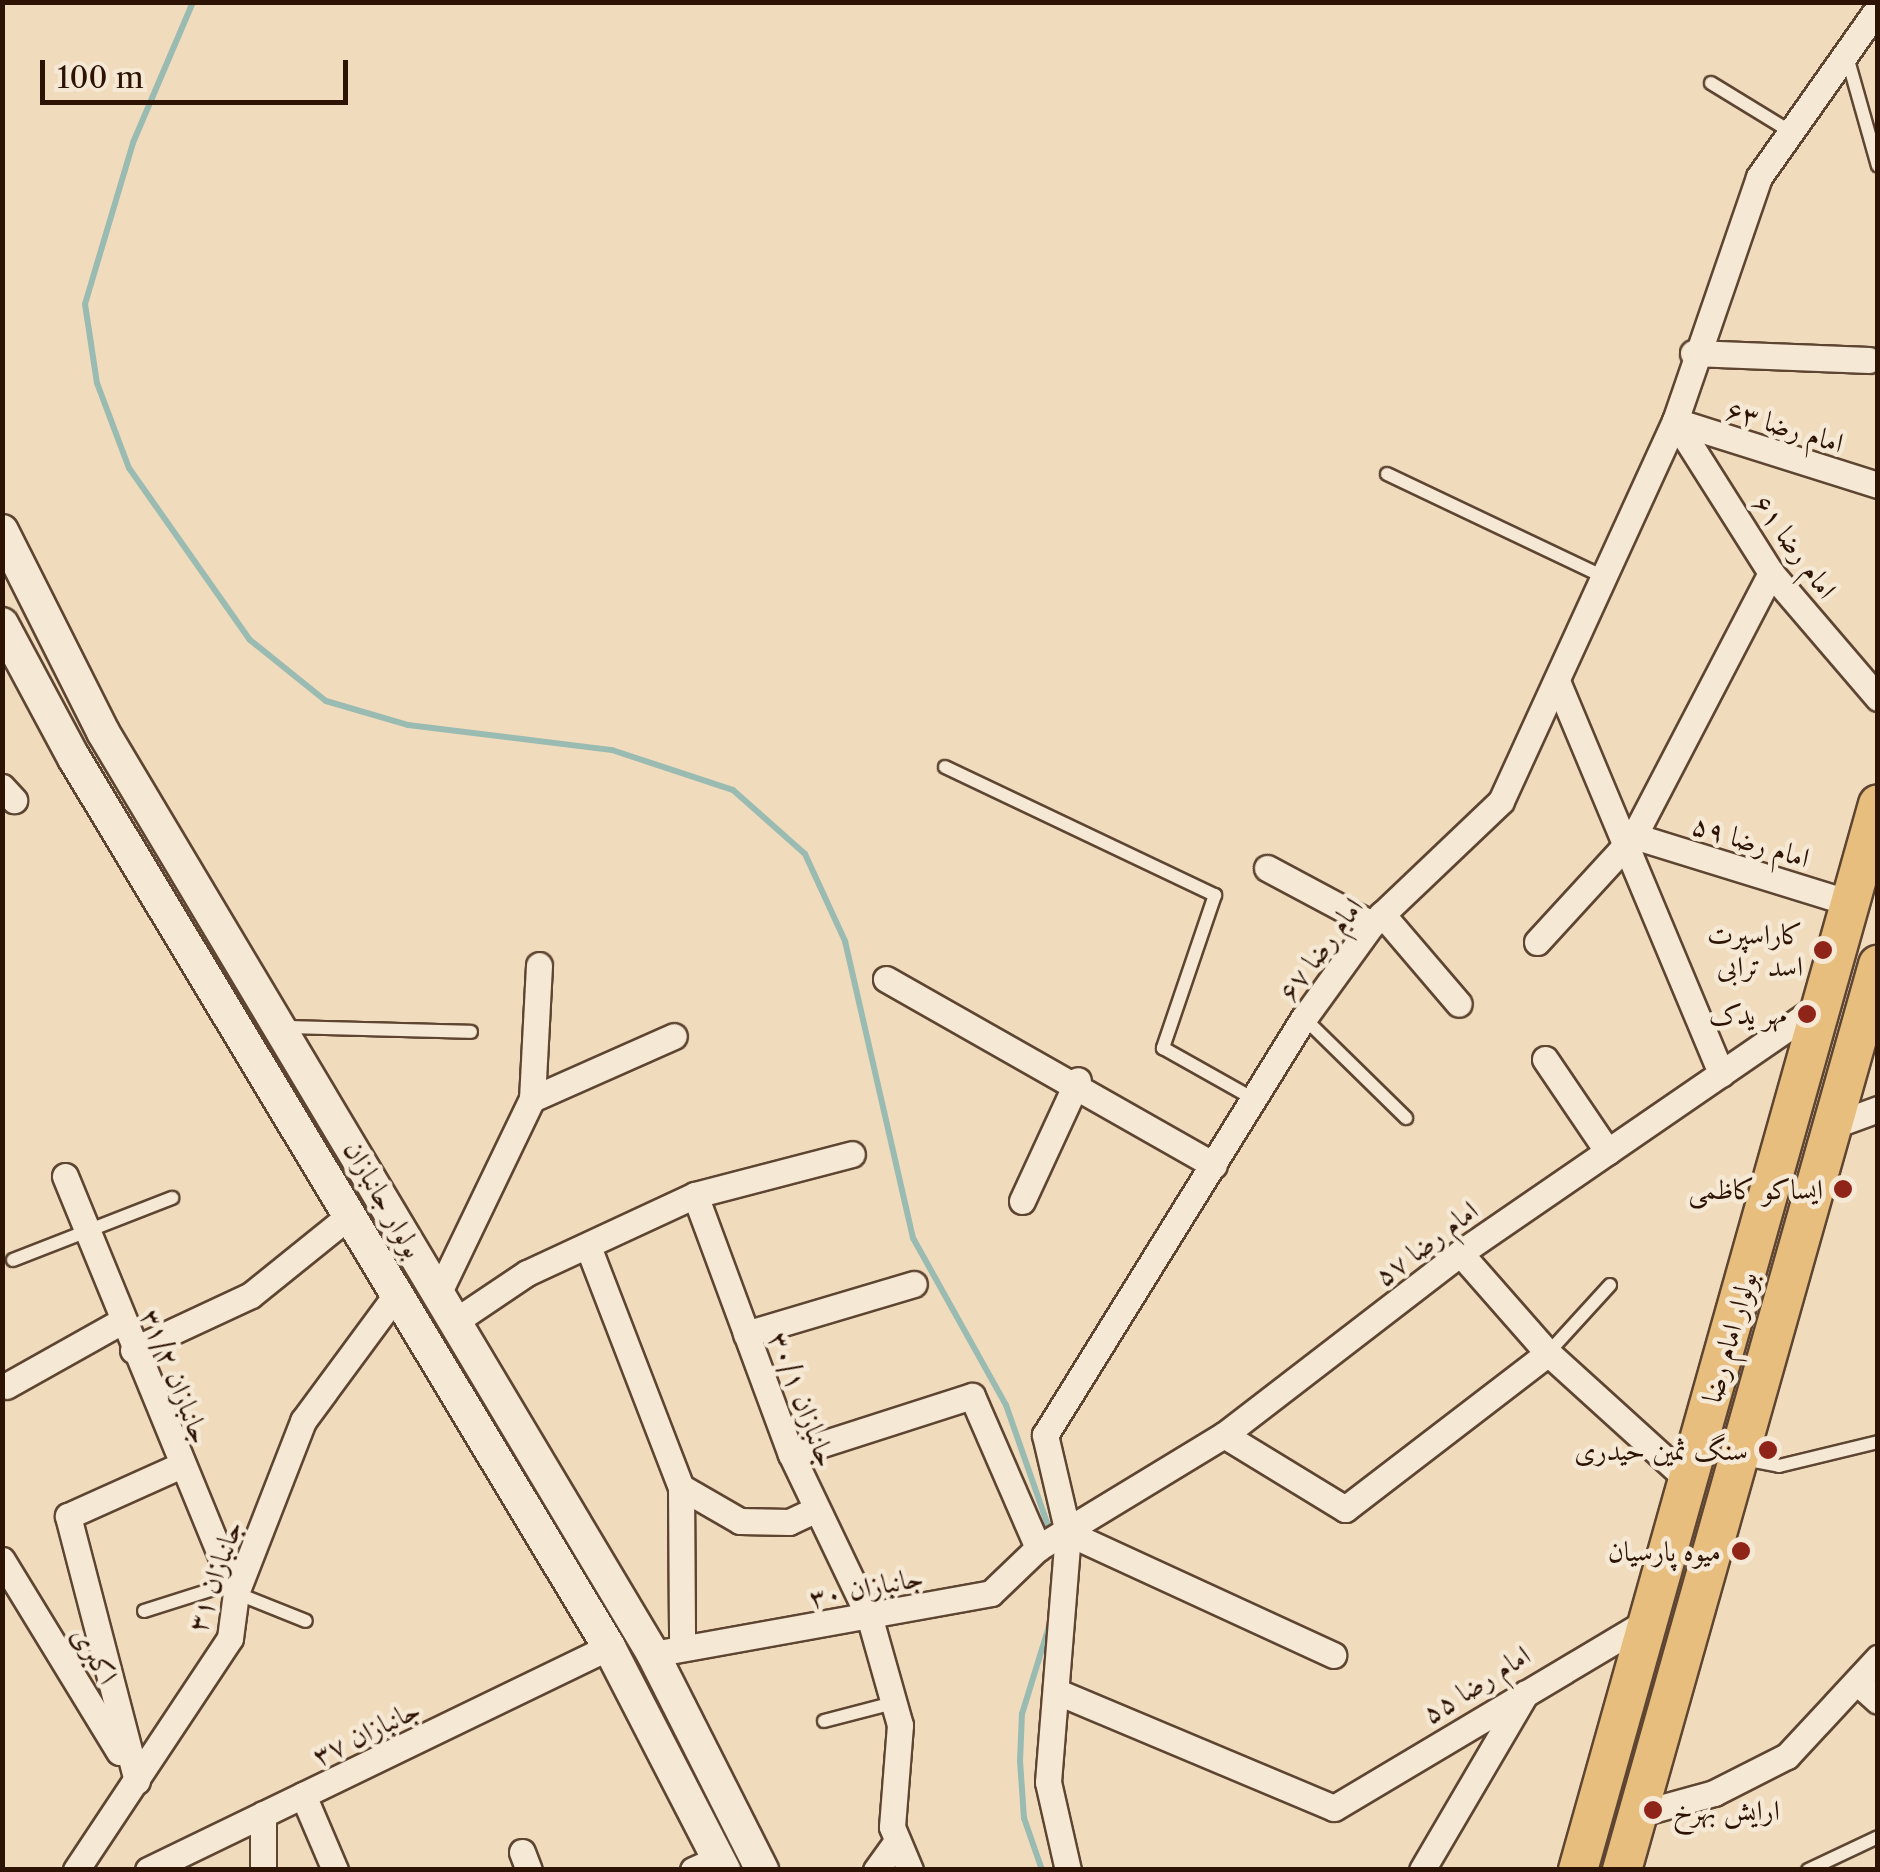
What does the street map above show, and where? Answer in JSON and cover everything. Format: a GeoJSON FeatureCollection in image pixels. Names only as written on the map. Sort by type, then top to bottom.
{"type":"FeatureCollection","features":[{"type":"Feature","properties":{"kind":"main road","name":"بولوار جانبازان"},"geometry":{"type":"LineString","coordinates":[[2,531],[103,732],[303,1057],[454,1322],[668,1649],[762,1870]]}},
{"type":"Feature","properties":{"kind":"main road","name":"بولوار جانبازان"},"geometry":{"type":"LineString","coordinates":[[2,624],[396,1296],[609,1647],[712,1866]]}},
{"type":"Feature","properties":{"kind":"main road","name":"بولوار امام رضا"},"geometry":{"type":"LineString","coordinates":[[1578,1870],[1653,1618],[1878,804]]}},
{"type":"Feature","properties":{"kind":"main road","name":"بولوار امام رضا"},"geometry":{"type":"LineString","coordinates":[[1622,1870],[1878,964]]}},
{"type":"Feature","properties":{"kind":"main road"},"geometry":{"type":"LineString","coordinates":[[270,1079],[303,1057]]}},
{"type":"Feature","properties":{"kind":"street"},"geometry":{"type":"LineString","coordinates":[[1845,50],[1878,8]]}},
{"type":"Feature","properties":{"kind":"street","name":"امام رضا ۶۷"},"geometry":{"type":"LineString","coordinates":[[1068,1870],[1048,1782],[1068,1533],[1044,1435],[1304,1018],[1377,919],[1501,801],[1675,421],[1693,354],[1759,178],[1845,50]]}},
{"type":"Feature","properties":{"kind":"street"},"geometry":{"type":"LineString","coordinates":[[1693,354],[1869,360]]}},
{"type":"Feature","properties":{"kind":"street","name":"امام رضا ۶۳"},"geometry":{"type":"LineString","coordinates":[[1675,421],[1878,485]]}},
{"type":"Feature","properties":{"kind":"street","name":"امام رضا ۶۱"},"geometry":{"type":"LineString","coordinates":[[1675,421],[1771,573],[1878,698]]}},
{"type":"Feature","properties":{"kind":"street"},"geometry":{"type":"LineString","coordinates":[[1536,942],[1628,842],[1771,573]]}},
{"type":"Feature","properties":{"kind":"street"},"geometry":{"type":"LineString","coordinates":[[1558,682],[1628,842],[1721,1074]]}},
{"type":"Feature","properties":{"kind":"street","name":"امام رضا ۵۹"},"geometry":{"type":"LineString","coordinates":[[1628,842],[1850,904]]}},
{"type":"Feature","properties":{"kind":"street"},"geometry":{"type":"LineString","coordinates":[[1267,868],[1377,919],[1459,1004]]}},
{"type":"Feature","properties":{"kind":"street"},"geometry":{"type":"LineString","coordinates":[[438,1294],[532,1099],[539,965]]}},
{"type":"Feature","properties":{"kind":"street"},"geometry":{"type":"LineString","coordinates":[[886,979],[1078,1080],[1214,1165]]}},
{"type":"Feature","properties":{"kind":"street","name":"امام رضا ۵۷"},"geometry":{"type":"LineString","coordinates":[[1068,1533],[1224,1435],[1460,1253],[1822,1004]]}},
{"type":"Feature","properties":{"kind":"street"},"geometry":{"type":"LineString","coordinates":[[532,1099],[674,1036]]}},
{"type":"Feature","properties":{"kind":"street"},"geometry":{"type":"LineString","coordinates":[[1544,1059],[1608,1152]]}},
{"type":"Feature","properties":{"kind":"street"},"geometry":{"type":"LineString","coordinates":[[1022,1201],[1078,1080]]}},
{"type":"Feature","properties":{"kind":"street"},"geometry":{"type":"LineString","coordinates":[[1832,1126],[1878,1109]]}},
{"type":"Feature","properties":{"kind":"street"},"geometry":{"type":"LineString","coordinates":[[454,1322],[527,1273],[589,1248],[695,1195],[852,1154]]}},
{"type":"Feature","properties":{"kind":"street","name":"جانبازان ۳۱/۲"},"geometry":{"type":"LineString","coordinates":[[65,1176],[231,1589]]}},
{"type":"Feature","properties":{"kind":"street","name":"جانبازان ۳۰/۱"},"geometry":{"type":"LineString","coordinates":[[695,1195],[791,1454],[870,1620],[894,1703],[902,1768],[894,1845]]}},
{"type":"Feature","properties":{"kind":"street"},"geometry":{"type":"LineString","coordinates":[[133,1350],[251,1295],[350,1216]]}},
{"type":"Feature","properties":{"kind":"street"},"geometry":{"type":"LineString","coordinates":[[589,1248],[681,1487],[668,1649]]}},
{"type":"Feature","properties":{"kind":"street"},"geometry":{"type":"LineString","coordinates":[[1460,1253],[1548,1354],[1689,1481]]}},
{"type":"Feature","properties":{"kind":"street"},"geometry":{"type":"LineString","coordinates":[[746,1334],[914,1284]]}},
{"type":"Feature","properties":{"kind":"street","name":"جانبازان ۳۱"},"geometry":{"type":"LineString","coordinates":[[76,1870],[230,1638],[231,1589],[303,1421],[396,1296]]}},
{"type":"Feature","properties":{"kind":"street"},"geometry":{"type":"LineString","coordinates":[[6,1386],[122,1321]]}},
{"type":"Feature","properties":{"kind":"street"},"geometry":{"type":"LineString","coordinates":[[1224,1435],[1345,1509],[1548,1354]]}},
{"type":"Feature","properties":{"kind":"street"},"geometry":{"type":"LineString","coordinates":[[791,1454],[972,1396],[1038,1548]]}},
{"type":"Feature","properties":{"kind":"street"},"geometry":{"type":"LineString","coordinates":[[137,1781],[68,1516],[179,1466]]}},
{"type":"Feature","properties":{"kind":"street"},"geometry":{"type":"LineString","coordinates":[[681,1487],[740,1521],[789,1522],[815,1510]]}},
{"type":"Feature","properties":{"kind":"street"},"geometry":{"type":"LineString","coordinates":[[1068,1533],[1333,1655]]}},
{"type":"Feature","properties":{"kind":"street","name":"جانبازان ۳۰"},"geometry":{"type":"LineString","coordinates":[[668,1649],[870,1620],[991,1593],[1038,1548],[1068,1533]]}},
{"type":"Feature","properties":{"kind":"street","name":"اکبری"},"geometry":{"type":"LineString","coordinates":[[2,1560],[137,1781]]}},
{"type":"Feature","properties":{"kind":"street","name":"امام رضا ۵۵"},"geometry":{"type":"LineString","coordinates":[[1058,1692],[1334,1808],[1530,1686],[1653,1618]]}},
{"type":"Feature","properties":{"kind":"street","name":"جانبازان ۳۷"},"geometry":{"type":"LineString","coordinates":[[148,1870],[609,1647]]}},
{"type":"Feature","properties":{"kind":"street"},"geometry":{"type":"LineString","coordinates":[[1638,1814],[1714,1793],[1787,1756],[1878,1658]]}},
{"type":"Feature","properties":{"kind":"street"},"geometry":{"type":"LineString","coordinates":[[1857,1682],[1878,1702]]}},
{"type":"Feature","properties":{"kind":"street"},"geometry":{"type":"LineString","coordinates":[[1422,1870],[1530,1686]]}},
{"type":"Feature","properties":{"kind":"street"},"geometry":{"type":"LineString","coordinates":[[303,1795],[335,1870]]}},
{"type":"Feature","properties":{"kind":"street"},"geometry":{"type":"LineString","coordinates":[[263,1814],[263,1870]]}},
{"type":"Feature","properties":{"kind":"street"},"geometry":{"type":"LineString","coordinates":[[876,1870],[894,1845],[910,1870]]}},
{"type":"Feature","properties":{"kind":"lane"},"geometry":{"type":"LineString","coordinates":[[1845,50],[1878,166]]}},
{"type":"Feature","properties":{"kind":"lane"},"geometry":{"type":"LineString","coordinates":[[1710,82],[1788,130]]}},
{"type":"Feature","properties":{"kind":"lane"},"geometry":{"type":"LineString","coordinates":[[1387,474],[1606,578]]}},
{"type":"Feature","properties":{"kind":"lane"},"geometry":{"type":"LineString","coordinates":[[945,767],[1215,895],[1164,1048],[1254,1099]]}},
{"type":"Feature","properties":{"kind":"lane"},"geometry":{"type":"LineString","coordinates":[[1304,1018],[1406,1118]]}},
{"type":"Feature","properties":{"kind":"lane"},"geometry":{"type":"LineString","coordinates":[[284,1027],[471,1032]]}},
{"type":"Feature","properties":{"kind":"lane"},"geometry":{"type":"LineString","coordinates":[[14,1260],[172,1198]]}},
{"type":"Feature","properties":{"kind":"lane"},"geometry":{"type":"LineString","coordinates":[[1548,1354],[1610,1285]]}},
{"type":"Feature","properties":{"kind":"lane"},"geometry":{"type":"LineString","coordinates":[[1737,1458],[1779,1466],[1878,1442]]}},
{"type":"Feature","properties":{"kind":"lane"},"geometry":{"type":"LineString","coordinates":[[144,1611],[231,1589],[306,1620]]}},
{"type":"Feature","properties":{"kind":"lane"},"geometry":{"type":"LineString","coordinates":[[824,1721],[894,1703]]}},
{"type":"Feature","properties":{"kind":"lane"},"geometry":{"type":"LineString","coordinates":[[1808,1870],[1878,1837]]}},
{"type":"Feature","properties":{"kind":"waterway"},"geometry":{"type":"LineString","coordinates":[[193,2],[133,143],[85,304],[97,383],[129,468],[250,640],[326,701],[408,725],[612,750],[733,790],[805,854],[845,941],[913,1238],[1006,1405],[1051,1534]]}},
{"type":"Feature","properties":{"kind":"waterway"},"geometry":{"type":"LineString","coordinates":[[1042,1870],[1024,1818],[1020,1761],[1022,1714],[1049,1626]]}},
{"type":"Feature","properties":{"kind":"place","name":"کاراسپرت اسد ترابی"},"geometry":{"type":"Point","coordinates":[1823,950]}},
{"type":"Feature","properties":{"kind":"place","name":"مهر یدک"},"geometry":{"type":"Point","coordinates":[1807,1014]}},
{"type":"Feature","properties":{"kind":"place","name":"ایساکو کاظمی"},"geometry":{"type":"Point","coordinates":[1843,1189]}},
{"type":"Feature","properties":{"kind":"place","name":"سنگ ثمین حیدری"},"geometry":{"type":"Point","coordinates":[1768,1450]}},
{"type":"Feature","properties":{"kind":"place","name":"میوه پارسیان"},"geometry":{"type":"Point","coordinates":[1741,1551]}},
{"type":"Feature","properties":{"kind":"place","name":"ارایش بهرخ"},"geometry":{"type":"Point","coordinates":[1653,1810]}}]}
